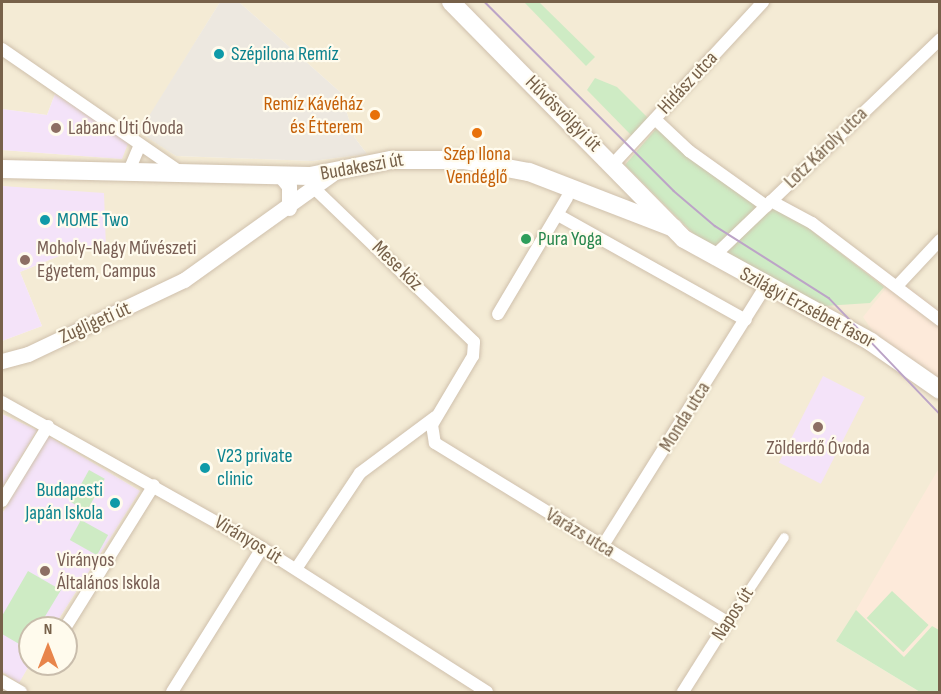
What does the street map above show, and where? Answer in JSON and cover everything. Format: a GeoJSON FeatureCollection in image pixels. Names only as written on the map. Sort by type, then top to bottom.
{"type":"FeatureCollection","features":[{"type":"Feature","properties":{"kind":"main road","name":"Hűvösvölgyi út"},"geometry":{"type":"LineString","coordinates":[[451,2],[674,228]]}},
{"type":"Feature","properties":{"kind":"main road","name":"Budakeszi út"},"geometry":{"type":"LineString","coordinates":[[2,169],[280,175],[332,174],[406,158],[479,162],[529,172],[674,228]]}},
{"type":"Feature","properties":{"kind":"main road","name":"Szilágyi Erzsébet fasor"},"geometry":{"type":"LineString","coordinates":[[674,228],[713,257],[871,342],[939,390]]}},
{"type":"Feature","properties":{"kind":"street","name":"Hidász utca"},"geometry":{"type":"LineString","coordinates":[[613,164],[763,2]]}},
{"type":"Feature","properties":{"kind":"street","name":"Lotz Károly utca"},"geometry":{"type":"LineString","coordinates":[[713,257],[939,39]]}},
{"type":"Feature","properties":{"kind":"street"},"geometry":{"type":"LineString","coordinates":[[2,50],[181,173]]}},
{"type":"Feature","properties":{"kind":"street"},"geometry":{"type":"LineString","coordinates":[[655,118],[688,151],[768,203],[812,223],[939,320]]}},
{"type":"Feature","properties":{"kind":"street"},"geometry":{"type":"LineString","coordinates":[[128,173],[140,145]]}},
{"type":"Feature","properties":{"kind":"street","name":"Zugligeti út"},"geometry":{"type":"LineString","coordinates":[[2,361],[28,354],[184,280],[290,208],[332,174]]}},
{"type":"Feature","properties":{"kind":"street"},"geometry":{"type":"LineString","coordinates":[[280,175],[289,186],[290,208]]}},
{"type":"Feature","properties":{"kind":"street","name":"Mese köz"},"geometry":{"type":"LineString","coordinates":[[314,189],[476,347],[436,416]]}},
{"type":"Feature","properties":{"kind":"street"},"geometry":{"type":"LineString","coordinates":[[498,314],[567,198]]}},
{"type":"Feature","properties":{"kind":"street","name":"Szilágyi Erzsébet fasor"},"geometry":{"type":"LineString","coordinates":[[558,215],[746,320]]}},
{"type":"Feature","properties":{"kind":"street"},"geometry":{"type":"LineString","coordinates":[[897,286],[939,240]]}},
{"type":"Feature","properties":{"kind":"street","name":"Monda utca"},"geometry":{"type":"LineString","coordinates":[[602,547],[766,286]]}},
{"type":"Feature","properties":{"kind":"street","name":"Virányos út"},"geometry":{"type":"LineString","coordinates":[[2,402],[154,485],[262,548],[487,693]]}},
{"type":"Feature","properties":{"kind":"street"},"geometry":{"type":"LineString","coordinates":[[407,442],[435,443],[436,416]]}},
{"type":"Feature","properties":{"kind":"street"},"geometry":{"type":"LineString","coordinates":[[296,569],[350,485],[407,442],[436,416]]}},
{"type":"Feature","properties":{"kind":"street"},"geometry":{"type":"LineString","coordinates":[[2,501],[48,426]]}},
{"type":"Feature","properties":{"kind":"street","name":"Varázs utca"},"geometry":{"type":"LineString","coordinates":[[435,443],[727,622]]}},
{"type":"Feature","properties":{"kind":"street"},"geometry":{"type":"LineString","coordinates":[[72,616],[154,485]]}},
{"type":"Feature","properties":{"kind":"street","name":"Napos út"},"geometry":{"type":"LineString","coordinates":[[683,693],[784,537]]}},
{"type":"Feature","properties":{"kind":"street"},"geometry":{"type":"LineString","coordinates":[[172,693],[262,548]]}},
{"type":"Feature","properties":{"kind":"street"},"geometry":{"type":"LineString","coordinates":[[2,681],[21,693]]}},
{"type":"Feature","properties":{"kind":"shaded area"},"geometry":{"type":"Polygon","coordinates":[[[2,2],[220,2],[140,132],[176,156],[312,161],[367,154],[355,138],[340,92],[239,2],[939,2],[939,630],[932,626],[836,641],[920,692],[2,692],[2,672],[19,682],[23,676],[78,676],[78,616],[61,616],[140,491],[48,436],[2,514],[2,488],[37,430],[2,414],[2,341],[42,326],[20,272],[76,249],[106,247],[25,189],[2,186],[2,150],[122,159],[55,94],[47,115],[2,109],[2,2]]]}},
{"type":"Feature","properties":{"kind":"shaded area"},"geometry":{"type":"Polygon","coordinates":[[[220,2],[239,2],[340,92],[355,138],[367,154],[312,161],[176,156],[139,132],[220,2]]]}},
{"type":"Feature","properties":{"kind":"shaded area","name":"Labanc Úti Óvoda"},"geometry":{"type":"Polygon","coordinates":[[[55,94],[129,141],[122,159],[2,150],[2,109],[47,115],[55,94]]]}},
{"type":"Feature","properties":{"kind":"shaded area","name":"Moholy-Nagy Művészeti Egyetem, Campus"},"geometry":{"type":"Polygon","coordinates":[[[2,186],[104,193],[106,248],[76,249],[20,272],[42,326],[2,341],[2,186]]]}},
{"type":"Feature","properties":{"kind":"shaded area"},"geometry":{"type":"Polygon","coordinates":[[[895,277],[939,310],[939,384],[874,333],[863,317],[895,277]]]}},
{"type":"Feature","properties":{"kind":"shaded area","name":"Zölderdő Óvoda"},"geometry":{"type":"Polygon","coordinates":[[[823,376],[865,397],[821,484],[779,462],[823,376]]]}},
{"type":"Feature","properties":{"kind":"shaded area"},"geometry":{"type":"Polygon","coordinates":[[[2,414],[37,430],[2,488],[2,414]]]}},
{"type":"Feature","properties":{"kind":"shaded area","name":"Virányos Általános Iskola"},"geometry":{"type":"Polygon","coordinates":[[[48,436],[140,491],[61,616],[18,616],[18,676],[23,676],[19,683],[2,672],[2,514],[48,436]]]}},
{"type":"Feature","properties":{"kind":"shaded area"},"geometry":{"type":"Polygon","coordinates":[[[939,468],[939,630],[932,626],[904,658],[856,610],[939,468]]]}},
{"type":"Feature","properties":{"kind":"green space"},"geometry":{"type":"Polygon","coordinates":[[[524,2],[539,2],[595,57],[586,66],[524,2]]]}},
{"type":"Feature","properties":{"kind":"green space"},"geometry":{"type":"Polygon","coordinates":[[[595,78],[617,87],[648,118],[632,136],[587,90],[595,78]]]}},
{"type":"Feature","properties":{"kind":"green space"},"geometry":{"type":"Polygon","coordinates":[[[656,129],[767,214],[775,207],[794,217],[884,287],[870,303],[824,306],[695,235],[625,165],[656,129]]]}},
{"type":"Feature","properties":{"kind":"green space"},"geometry":{"type":"Polygon","coordinates":[[[89,470],[105,479],[87,511],[71,502],[89,470]]]}},
{"type":"Feature","properties":{"kind":"green space"},"geometry":{"type":"Polygon","coordinates":[[[81,520],[108,535],[97,555],[70,540],[81,520]]]}},
{"type":"Feature","properties":{"kind":"green space"},"geometry":{"type":"Polygon","coordinates":[[[28,571],[61,590],[45,616],[18,616],[18,643],[2,634],[2,616],[28,571]]]}},
{"type":"Feature","properties":{"kind":"green space"},"geometry":{"type":"Polygon","coordinates":[[[892,591],[929,625],[903,652],[867,618],[892,591]]]}},
{"type":"Feature","properties":{"kind":"green space"},"geometry":{"type":"Polygon","coordinates":[[[856,610],[904,657],[932,626],[939,630],[939,692],[920,692],[836,641],[856,610]]]}},
{"type":"Feature","properties":{"kind":"tram line"},"geometry":{"type":"LineString","coordinates":[[485,2],[674,191],[715,226],[829,298],[940,414]]}},
{"type":"Feature","properties":{"kind":"place","name":"Szépilona Remíz"},"geometry":{"type":"Point","coordinates":[219,54]}},
{"type":"Feature","properties":{"kind":"place","name":"Remíz Kávéház és Étterem"},"geometry":{"type":"Point","coordinates":[375,115]}},
{"type":"Feature","properties":{"kind":"place","name":"Labanc Úti Óvoda"},"geometry":{"type":"Point","coordinates":[56,128]}},
{"type":"Feature","properties":{"kind":"place","name":"Szép Ilona Vendéglő"},"geometry":{"type":"Point","coordinates":[477,133]}},
{"type":"Feature","properties":{"kind":"place","name":"MOME Two"},"geometry":{"type":"Point","coordinates":[45,220]}},
{"type":"Feature","properties":{"kind":"place","name":"Pura Yoga"},"geometry":{"type":"Point","coordinates":[526,239]}},
{"type":"Feature","properties":{"kind":"place","name":"Moholy-Nagy Művészeti Egyetem, Campus"},"geometry":{"type":"Point","coordinates":[25,260]}},
{"type":"Feature","properties":{"kind":"place","name":"Zölderdő Óvoda"},"geometry":{"type":"Point","coordinates":[818,427]}},
{"type":"Feature","properties":{"kind":"place","name":"V23 private clinic"},"geometry":{"type":"Point","coordinates":[205,468]}},
{"type":"Feature","properties":{"kind":"place","name":"Budapesti Japán Iskola"},"geometry":{"type":"Point","coordinates":[115,503]}},
{"type":"Feature","properties":{"kind":"place","name":"Virányos Általános Iskola"},"geometry":{"type":"Point","coordinates":[45,571]}}]}
